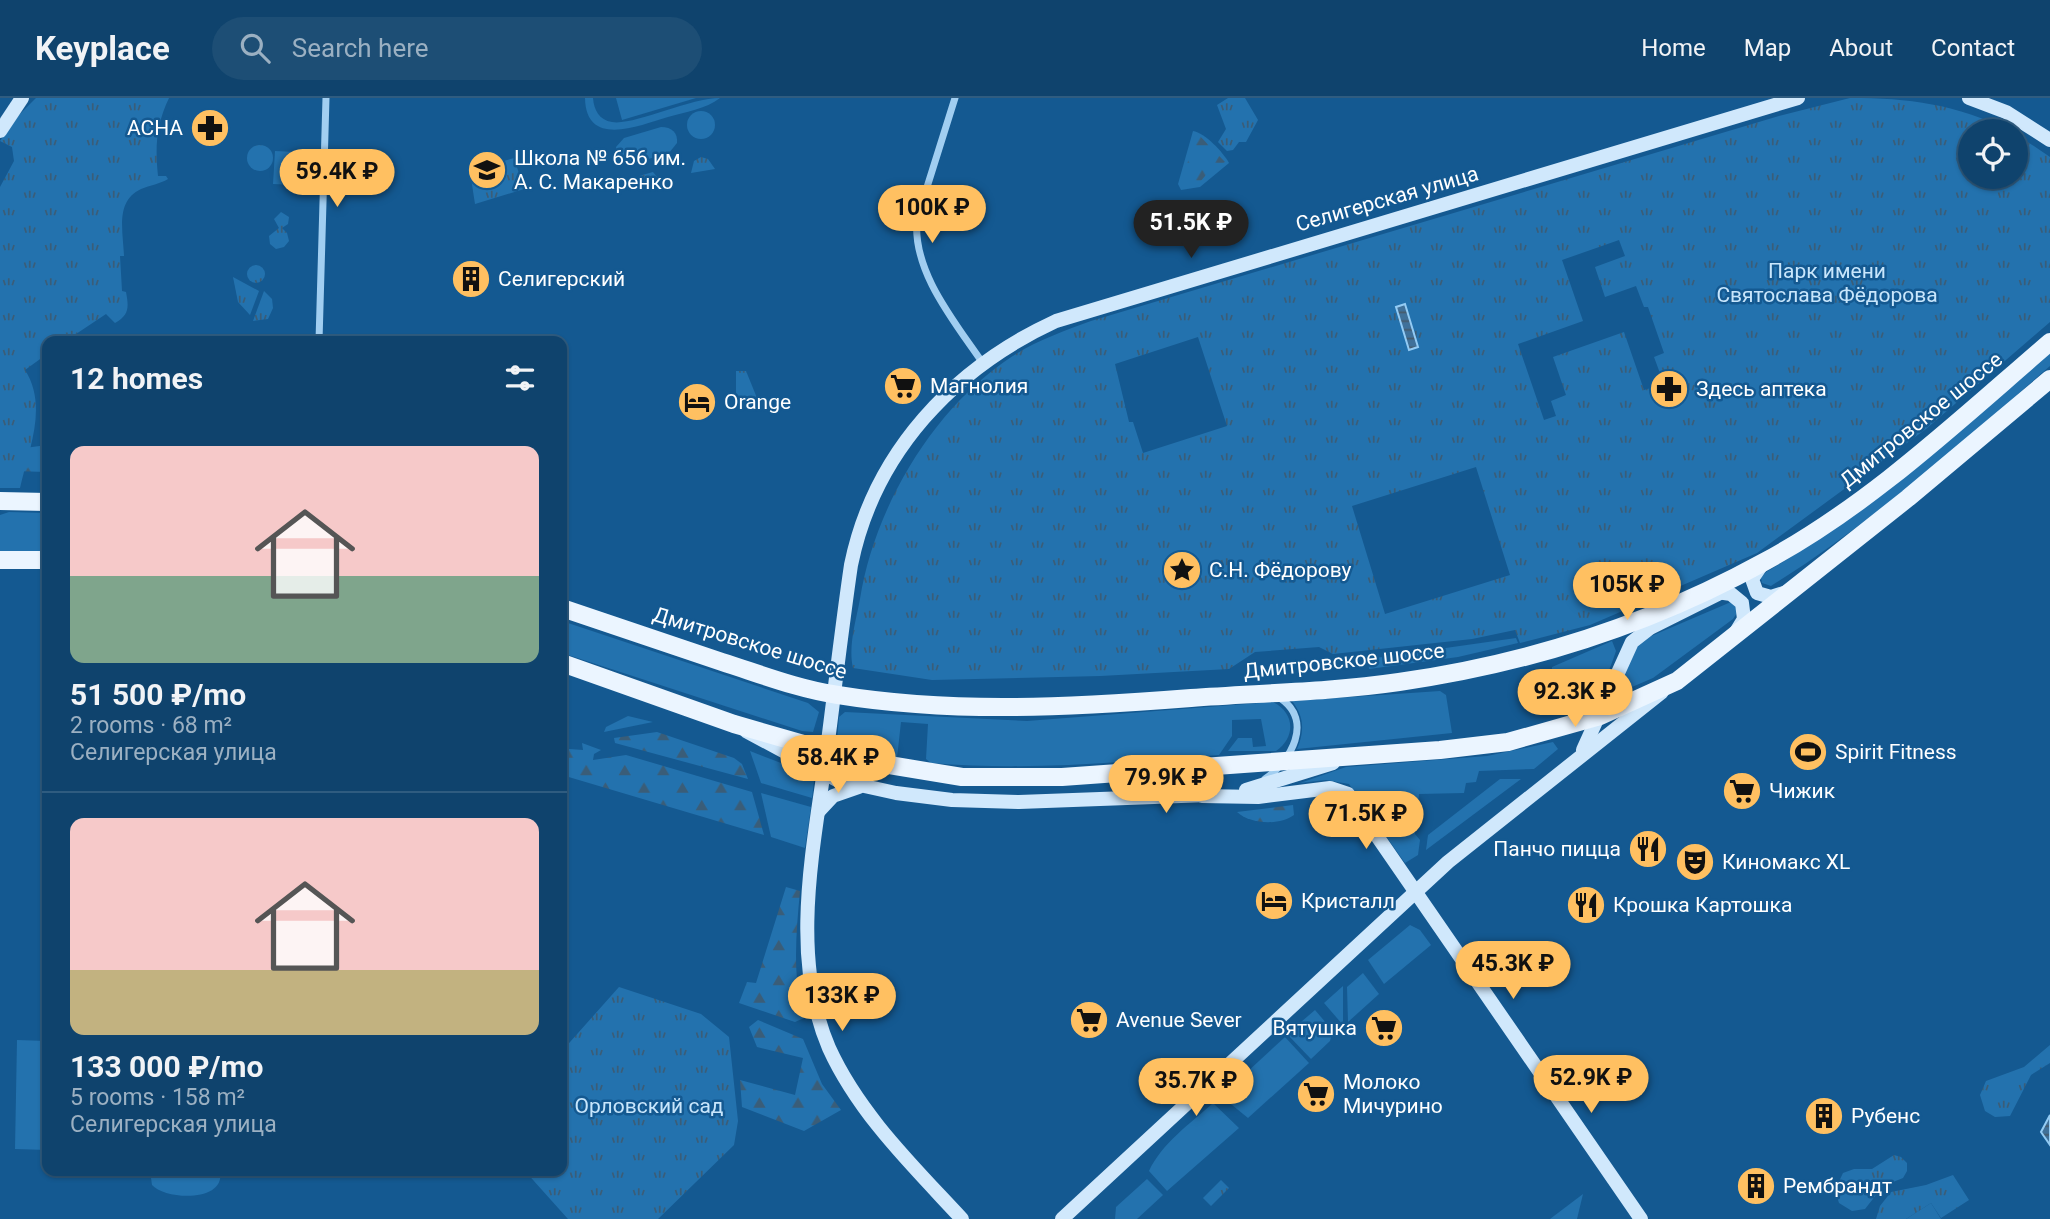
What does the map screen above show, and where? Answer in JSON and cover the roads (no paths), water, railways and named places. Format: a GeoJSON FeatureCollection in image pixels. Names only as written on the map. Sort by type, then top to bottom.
{"type":"FeatureCollection","features":[{"type":"Feature","properties":{"kind":"main road","name":"Дмитровское шоссе"},"geometry":{"type":"LineString","coordinates":[[567,610],[767,677],[833,694],[972,707],[1027,708],[1361,687],[1480,668],[1600,634],[1714,592],[1849,508],[1916,458],[2050,342]]}},
{"type":"Feature","properties":{"kind":"main road"},"geometry":{"type":"LineString","coordinates":[[567,665],[734,724],[900,769],[962,777],[1020,779],[1508,742],[1600,716],[1677,681],[2050,379]]}},
{"type":"Feature","properties":{"kind":"main road"},"geometry":{"type":"LineString","coordinates":[[0,501],[42,502]]}},
{"type":"Feature","properties":{"kind":"main road"},"geometry":{"type":"LineString","coordinates":[[0,560],[42,561]]}},
{"type":"Feature","properties":{"kind":"street"},"geometry":{"type":"LineString","coordinates":[[0,131],[22,98]]}},
{"type":"Feature","properties":{"kind":"street"},"geometry":{"type":"LineString","coordinates":[[318,336],[326,98]]}},
{"type":"Feature","properties":{"kind":"street"},"geometry":{"type":"LineString","coordinates":[[955,98],[917,219],[917,237],[920,257],[931,281],[982,362]]}},
{"type":"Feature","properties":{"kind":"street","name":"Селигерская улица"},"geometry":{"type":"LineString","coordinates":[[962,1219],[895,1147],[858,1099],[822,1030],[812,985],[808,938],[818,813],[855,544],[875,492],[914,429],[951,388],[982,362],[1041,327],[1079,312],[1798,98]]}},
{"type":"Feature","properties":{"kind":"street"},"geometry":{"type":"LineString","coordinates":[[1969,98],[2006,112],[2050,140]]}},
{"type":"Feature","properties":{"kind":"street"},"geometry":{"type":"LineString","coordinates":[[1764,562],[1752,579],[1757,593],[1775,597],[1791,590]]}},
{"type":"Feature","properties":{"kind":"street"},"geometry":{"type":"LineString","coordinates":[[1714,592],[1738,597],[1744,607],[1744,619],[1735,633]]}},
{"type":"Feature","properties":{"kind":"street","name":"Дмитровское шоссе"},"geometry":{"type":"LineString","coordinates":[[1576,759],[1588,743],[1619,665],[1632,642],[1650,628],[1714,592]]}},
{"type":"Feature","properties":{"kind":"street"},"geometry":{"type":"LineString","coordinates":[[1062,1219],[1415,890],[1677,681]]}},
{"type":"Feature","properties":{"kind":"street"},"geometry":{"type":"LineString","coordinates":[[1246,790],[1272,774],[1285,760],[1296,736],[1295,715],[1282,698],[1261,693]]}},
{"type":"Feature","properties":{"kind":"street"},"geometry":{"type":"LineString","coordinates":[[734,724],[823,773],[859,787],[952,800],[1006,802],[1202,796],[1258,797],[1315,789],[1341,789],[1359,805],[1390,858],[1415,890],[1641,1219]]}},
{"type":"Feature","properties":{"kind":"street"},"geometry":{"type":"LineString","coordinates":[[1202,796],[1246,790],[1361,754]]}},
{"type":"Feature","properties":{"kind":"street"},"geometry":{"type":"LineString","coordinates":[[818,813],[833,796],[859,787]]}},
{"type":"Feature","properties":{"kind":"place","name":"АСНА"},"geometry":{"type":"Point","coordinates":[210,128]}},
{"type":"Feature","properties":{"kind":"place","name":"Школа № 656 им. А. С. Макаренко"},"geometry":{"type":"Point","coordinates":[487,170]}},
{"type":"Feature","properties":{"kind":"place","name":"Селигерский"},"geometry":{"type":"Point","coordinates":[471,279]}},
{"type":"Feature","properties":{"kind":"place","name":"Магнолия"},"geometry":{"type":"Point","coordinates":[903,386]}},
{"type":"Feature","properties":{"kind":"place","name":"Здесь аптека"},"geometry":{"type":"Point","coordinates":[1669,389]}},
{"type":"Feature","properties":{"kind":"place","name":"Orange"},"geometry":{"type":"Point","coordinates":[697,402]}},
{"type":"Feature","properties":{"kind":"place","name":"С.Н. Фёдорову"},"geometry":{"type":"Point","coordinates":[1182,570]}},
{"type":"Feature","properties":{"kind":"place","name":"Spirit Fitness"},"geometry":{"type":"Point","coordinates":[1808,752]}},
{"type":"Feature","properties":{"kind":"place","name":"Чижик"},"geometry":{"type":"Point","coordinates":[1742,791]}},
{"type":"Feature","properties":{"kind":"place","name":"Панчо пицца"},"geometry":{"type":"Point","coordinates":[1648,849]}},
{"type":"Feature","properties":{"kind":"place","name":"Киномакс XL"},"geometry":{"type":"Point","coordinates":[1695,862]}},
{"type":"Feature","properties":{"kind":"place","name":"Кристалл"},"geometry":{"type":"Point","coordinates":[1274,901]}},
{"type":"Feature","properties":{"kind":"place","name":"Крошка Картошка"},"geometry":{"type":"Point","coordinates":[1586,905]}},
{"type":"Feature","properties":{"kind":"place","name":"Avenue Sever"},"geometry":{"type":"Point","coordinates":[1089,1020]}},
{"type":"Feature","properties":{"kind":"place","name":"Вятушка"},"geometry":{"type":"Point","coordinates":[1384,1028]}},
{"type":"Feature","properties":{"kind":"place","name":"Молоко Мичурино"},"geometry":{"type":"Point","coordinates":[1316,1094]}},
{"type":"Feature","properties":{"kind":"place","name":"Рубенс"},"geometry":{"type":"Point","coordinates":[1824,1116]}},
{"type":"Feature","properties":{"kind":"place","name":"Рембрандт"},"geometry":{"type":"Point","coordinates":[1756,1186]}},
{"type":"Feature","properties":{"kind":"park label","name":"Парк имени Святослава Фёдорова"},"geometry":{"type":"Point","coordinates":[1827,283]}},
{"type":"Feature","properties":{"kind":"park label","name":"Орловский сад"},"geometry":{"type":"Point","coordinates":[649,1106]}}]}
